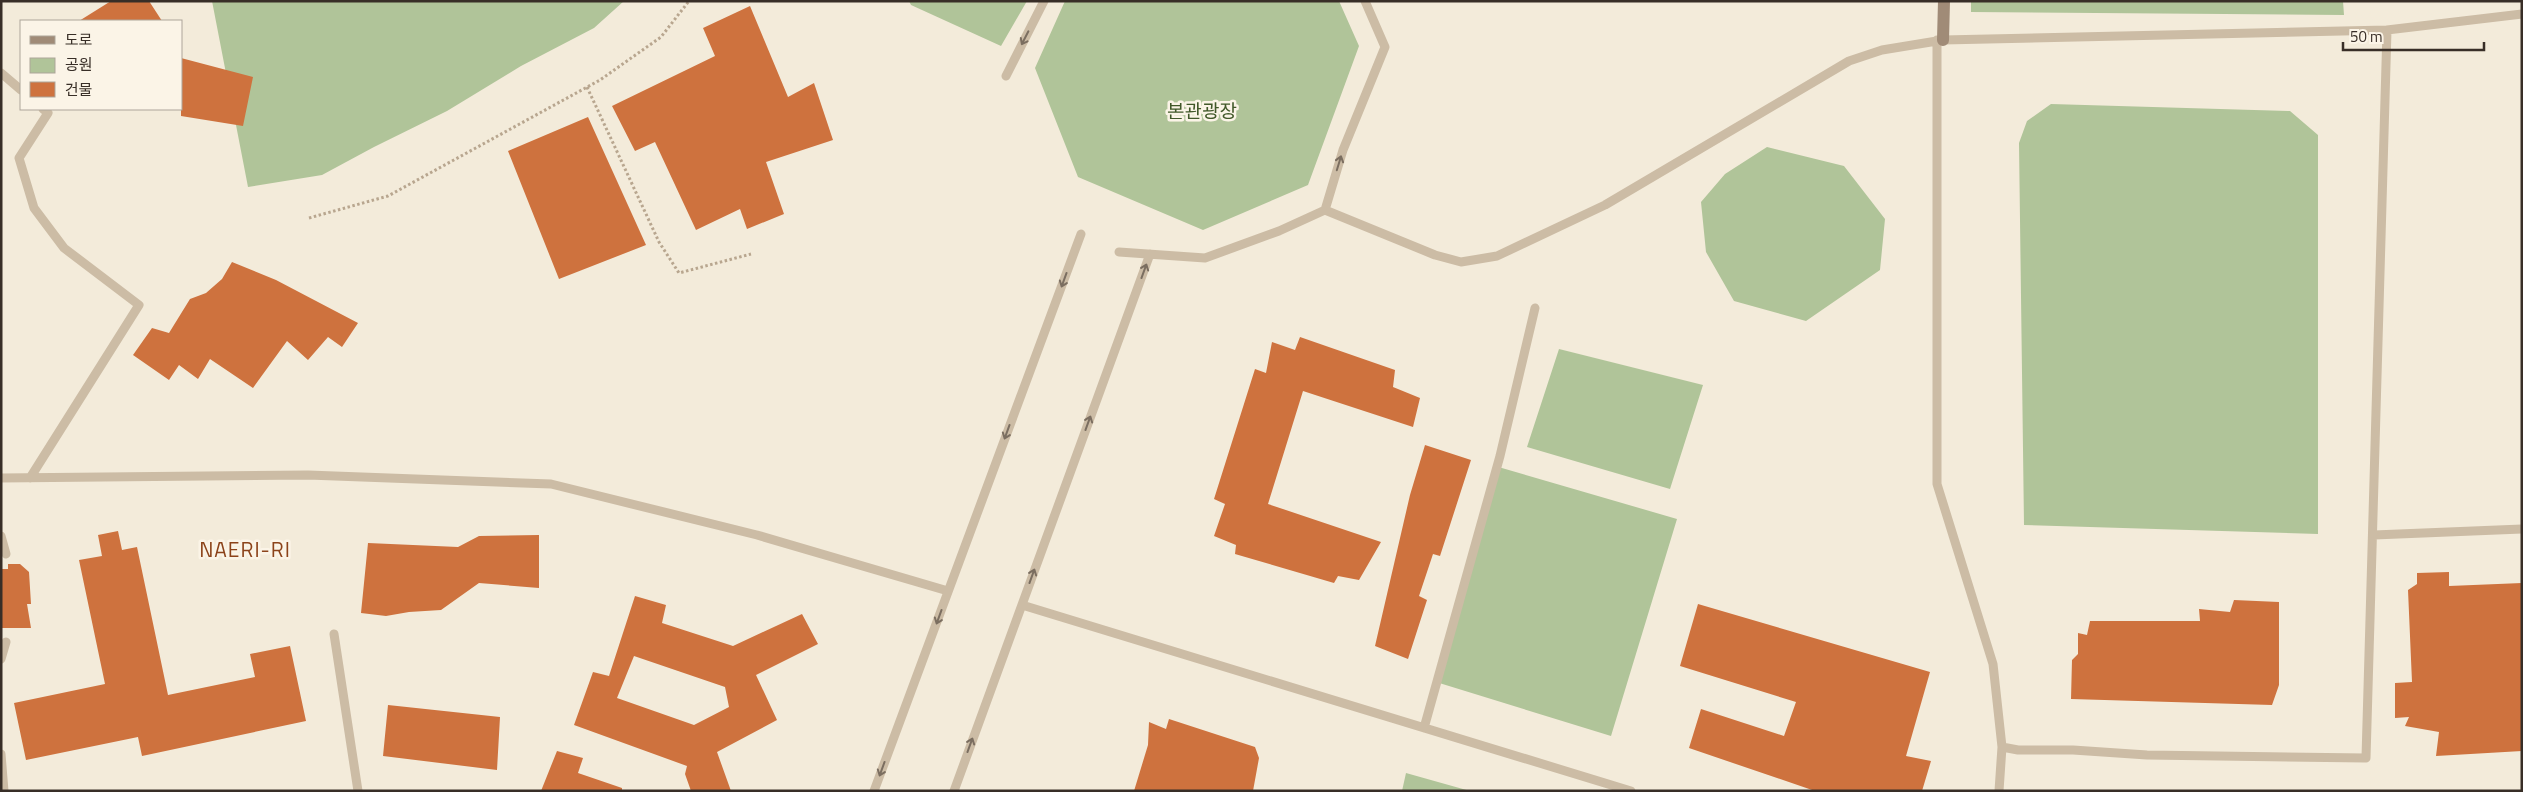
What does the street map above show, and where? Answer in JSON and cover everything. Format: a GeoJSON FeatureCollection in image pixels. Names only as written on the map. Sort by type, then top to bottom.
{"type":"FeatureCollection","features":[{"type":"Feature","properties":{"kind":"street"},"geometry":{"type":"LineString","coordinates":[[1940,40],[1944,1]]}},
{"type":"Feature","properties":{"kind":"lane"},"geometry":{"type":"LineString","coordinates":[[1006,76],[1044,1]]}},
{"type":"Feature","properties":{"kind":"lane"},"geometry":{"type":"LineString","coordinates":[[1325,210],[1343,150],[1386,47],[1365,1]]}},
{"type":"Feature","properties":{"kind":"lane"},"geometry":{"type":"LineString","coordinates":[[1119,252],[1205,258],[1278,231],[1325,210],[1435,255],[1461,262],[1498,256],[1606,205],[1849,60],[1882,50],[1940,40],[2387,30],[2522,14]]}},
{"type":"Feature","properties":{"kind":"lane"},"geometry":{"type":"LineString","coordinates":[[2002,747],[2018,750],[2073,750],[2147,755],[2366,758],[2374,534],[2387,30]]}},
{"type":"Feature","properties":{"kind":"lane"},"geometry":{"type":"LineString","coordinates":[[1940,40],[1937,484],[1993,664],[2002,747],[1999,791]]}},
{"type":"Feature","properties":{"kind":"lane"},"geometry":{"type":"LineString","coordinates":[[1,73],[20,89]]}},
{"type":"Feature","properties":{"kind":"lane"},"geometry":{"type":"LineString","coordinates":[[30,478],[139,305],[64,248],[34,208],[19,158],[48,113],[44,110]]}},
{"type":"Feature","properties":{"kind":"lane"},"geometry":{"type":"LineString","coordinates":[[874,791],[1081,234]]}},
{"type":"Feature","properties":{"kind":"lane"},"geometry":{"type":"LineString","coordinates":[[954,791],[1150,254]]}},
{"type":"Feature","properties":{"kind":"lane"},"geometry":{"type":"LineString","coordinates":[[1424,728],[1500,456],[1535,308]]}},
{"type":"Feature","properties":{"kind":"lane"},"geometry":{"type":"LineString","coordinates":[[1,478],[308,475],[551,484],[757,535],[948,592]]}},
{"type":"Feature","properties":{"kind":"lane"},"geometry":{"type":"LineString","coordinates":[[2374,534],[2522,529]]}},
{"type":"Feature","properties":{"kind":"lane"},"geometry":{"type":"LineString","coordinates":[[1,536],[6,554]]}},
{"type":"Feature","properties":{"kind":"lane"},"geometry":{"type":"LineString","coordinates":[[1022,605],[1625,790]]}},
{"type":"Feature","properties":{"kind":"lane"},"geometry":{"type":"LineString","coordinates":[[334,634],[358,791]]}},
{"type":"Feature","properties":{"kind":"lane"},"geometry":{"type":"LineString","coordinates":[[1,660],[6,642]]}},
{"type":"Feature","properties":{"kind":"lane"},"geometry":{"type":"LineString","coordinates":[[1,754],[4,791]]}},
{"type":"Feature","properties":{"kind":"path"},"geometry":{"type":"LineString","coordinates":[[309,218],[388,196],[587,87],[661,37],[690,1]]}},
{"type":"Feature","properties":{"kind":"path"},"geometry":{"type":"LineString","coordinates":[[587,87],[659,242],[679,273],[751,254]]}},
{"type":"Feature","properties":{"kind":"green space"},"geometry":{"type":"Polygon","coordinates":[[[212,1],[624,1],[594,28],[521,66],[447,111],[322,175],[248,187],[212,1]]]}},
{"type":"Feature","properties":{"kind":"green space"},"geometry":{"type":"Polygon","coordinates":[[[909,1],[1027,1],[1001,46],[911,5],[909,1]]]}},
{"type":"Feature","properties":{"kind":"green space","name":"본관광장"},"geometry":{"type":"Polygon","coordinates":[[[1065,1],[1339,1],[1359,46],[1308,185],[1203,230],[1078,177],[1035,68],[1065,1]]]}},
{"type":"Feature","properties":{"kind":"green space"},"geometry":{"type":"Polygon","coordinates":[[[1971,1],[2343,1],[2344,15],[1971,12],[1971,1]]]}},
{"type":"Feature","properties":{"kind":"green space"},"geometry":{"type":"Polygon","coordinates":[[[2051,104],[2290,111],[2318,135],[2318,534],[2024,525],[2019,143],[2027,121],[2051,104]]]}},
{"type":"Feature","properties":{"kind":"green space"},"geometry":{"type":"Polygon","coordinates":[[[1767,147],[1844,166],[1885,219],[1880,270],[1806,321],[1734,301],[1706,252],[1701,202],[1725,174],[1767,147]]]}},
{"type":"Feature","properties":{"kind":"green space"},"geometry":{"type":"Polygon","coordinates":[[[1559,349],[1703,385],[1670,489],[1527,447],[1559,349]]]}},
{"type":"Feature","properties":{"kind":"green space"},"geometry":{"type":"Polygon","coordinates":[[[1495,466],[1677,519],[1611,736],[1436,682],[1495,466]]]}},
{"type":"Feature","properties":{"kind":"green space"},"geometry":{"type":"Polygon","coordinates":[[[1406,773],[1470,791],[1402,791],[1406,773]]]}},
{"type":"Feature","properties":{"kind":"building"},"geometry":{"type":"Polygon","coordinates":[[[111,1],[149,1],[161,20],[81,20],[111,1]]]}},
{"type":"Feature","properties":{"kind":"building"},"geometry":{"type":"Polygon","coordinates":[[[750,6],[788,97],[814,83],[833,140],[766,162],[784,214],[747,229],[740,209],[696,230],[655,142],[635,151],[612,106],[715,56],[703,28],[750,6]]]}},
{"type":"Feature","properties":{"kind":"building"},"geometry":{"type":"Polygon","coordinates":[[[182,58],[253,77],[243,126],[181,116],[182,58]]]}},
{"type":"Feature","properties":{"kind":"building"},"geometry":{"type":"Polygon","coordinates":[[[588,117],[646,245],[559,279],[508,151],[588,117]]]}},
{"type":"Feature","properties":{"kind":"building"},"geometry":{"type":"Polygon","coordinates":[[[232,262],[276,280],[358,323],[342,347],[328,337],[308,360],[287,341],[253,388],[210,359],[198,379],[179,365],[169,380],[133,355],[152,328],[169,333],[190,299],[206,293],[222,279],[232,262]]]}},
{"type":"Feature","properties":{"kind":"building"},"geometry":{"type":"Polygon","coordinates":[[[1300,337],[1395,370],[1393,387],[1420,398],[1413,427],[1303,391],[1268,504],[1381,542],[1359,580],[1338,576],[1334,583],[1235,554],[1236,545],[1214,536],[1225,504],[1214,499],[1255,369],[1266,373],[1272,342],[1295,350],[1300,337]]]}},
{"type":"Feature","properties":{"kind":"building"},"geometry":{"type":"Polygon","coordinates":[[[1425,445],[1471,460],[1440,556],[1433,554],[1419,596],[1427,600],[1408,659],[1375,646],[1410,495],[1425,445]]]}},
{"type":"Feature","properties":{"kind":"building"},"geometry":{"type":"Polygon","coordinates":[[[118,531],[122,550],[137,547],[168,695],[255,677],[250,654],[290,646],[306,721],[142,756],[138,737],[26,760],[14,703],[105,684],[79,560],[102,556],[98,535],[118,531]]]}},
{"type":"Feature","properties":{"kind":"building"},"geometry":{"type":"Polygon","coordinates":[[[539,535],[539,588],[479,583],[441,610],[386,616],[361,613],[368,543],[458,547],[479,536],[539,535]]]}},
{"type":"Feature","properties":{"kind":"building"},"geometry":{"type":"Polygon","coordinates":[[[8,564],[20,564],[29,572],[31,604],[27,604],[31,628],[1,628],[1,569],[8,569],[8,564]]]}},
{"type":"Feature","properties":{"kind":"building"},"geometry":{"type":"Polygon","coordinates":[[[2449,572],[2449,586],[2522,583],[2522,751],[2436,756],[2439,732],[2405,726],[2409,717],[2395,718],[2395,683],[2412,682],[2408,590],[2417,584],[2417,573],[2449,572]]]}},
{"type":"Feature","properties":{"kind":"building"},"geometry":{"type":"Polygon","coordinates":[[[635,596],[666,605],[662,623],[733,646],[802,614],[818,644],[756,675],[777,720],[717,752],[731,791],[691,791],[685,774],[687,766],[574,725],[593,672],[609,676],[635,596]],[[634,656],[617,698],[694,725],[729,707],[725,687],[634,656]]]}},
{"type":"Feature","properties":{"kind":"building"},"geometry":{"type":"Polygon","coordinates":[[[2234,600],[2279,602],[2279,685],[2272,705],[2071,699],[2072,660],[2078,654],[2078,633],[2087,635],[2090,621],[2200,621],[2199,609],[2230,612],[2234,600]]]}},
{"type":"Feature","properties":{"kind":"building"},"geometry":{"type":"Polygon","coordinates":[[[1698,604],[1930,672],[1906,756],[1931,761],[1922,791],[1815,791],[1689,748],[1701,709],[1784,736],[1796,702],[1680,666],[1698,604]]]}},
{"type":"Feature","properties":{"kind":"building"},"geometry":{"type":"Polygon","coordinates":[[[388,705],[500,717],[497,770],[383,756],[388,705]]]}},
{"type":"Feature","properties":{"kind":"building"},"geometry":{"type":"Polygon","coordinates":[[[1169,719],[1255,747],[1259,758],[1253,791],[1134,791],[1148,745],[1149,722],[1166,729],[1169,719]]]}},
{"type":"Feature","properties":{"kind":"building"},"geometry":{"type":"Polygon","coordinates":[[[557,751],[583,758],[578,773],[622,788],[622,791],[541,791],[557,751]]]}},
{"type":"Feature","properties":{"kind":"district","name":"NAERI-RI"},"geometry":{"type":"Point","coordinates":[245,549]}}]}
